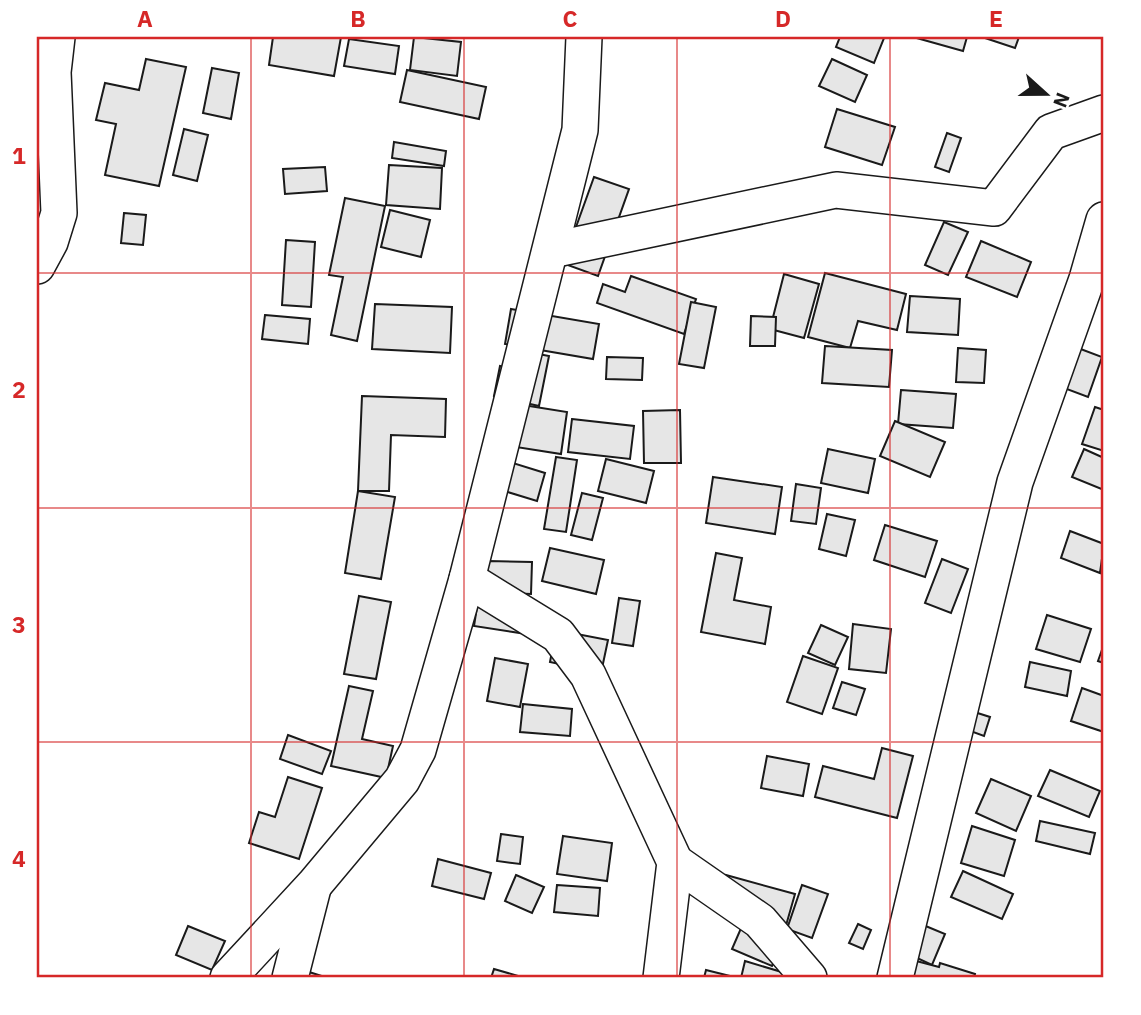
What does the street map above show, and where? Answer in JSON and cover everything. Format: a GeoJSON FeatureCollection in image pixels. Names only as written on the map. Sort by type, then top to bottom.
{"type":"FeatureCollection","features":[{"type":"Feature","properties":{"kind":"street"},"geometry":{"type":"LineString","coordinates":[[37,266],[50,242],[59,213],[53,72],[57,37]]}},
{"type":"Feature","properties":{"kind":"street"},"geometry":{"type":"LineString","coordinates":[[228,978],[314,885],[402,780],[418,750],[467,579],[552,250],[580,130],[584,37]]}},
{"type":"Feature","properties":{"kind":"street"},"geometry":{"type":"LineString","coordinates":[[552,250],[836,190],[994,208],[1051,132],[1104,113]]}},
{"type":"Feature","properties":{"kind":"street"},"geometry":{"type":"LineString","coordinates":[[895,978],[1015,482],[1087,279],[1104,220]]}},
{"type":"Feature","properties":{"kind":"street"},"geometry":{"type":"LineString","coordinates":[[467,579],[558,635],[580,665],[675,862],[760,921],[809,978]]}},
{"type":"Feature","properties":{"kind":"street"},"geometry":{"type":"LineString","coordinates":[[661,978],[675,862]]}},
{"type":"Feature","properties":{"kind":"street"},"geometry":{"type":"LineString","coordinates":[[290,978],[314,885]]}},
{"type":"Feature","properties":{"kind":"building"},"geometry":{"type":"Polygon","coordinates":[[[273,37],[341,37],[334,76],[269,65],[273,37]]]}},
{"type":"Feature","properties":{"kind":"building"},"geometry":{"type":"Polygon","coordinates":[[[414,37],[461,42],[457,76],[410,70],[414,37]]]}},
{"type":"Feature","properties":{"kind":"building"},"geometry":{"type":"Polygon","coordinates":[[[840,37],[884,38],[874,63],[836,47],[840,37]]]}},
{"type":"Feature","properties":{"kind":"building"},"geometry":{"type":"Polygon","coordinates":[[[913,37],[967,37],[963,51],[913,37]]]}},
{"type":"Feature","properties":{"kind":"building"},"geometry":{"type":"Polygon","coordinates":[[[982,37],[1019,37],[1015,48],[982,37]]]}},
{"type":"Feature","properties":{"kind":"building"},"geometry":{"type":"Polygon","coordinates":[[[349,39],[399,46],[395,74],[344,66],[349,39]]]}},
{"type":"Feature","properties":{"kind":"building"},"geometry":{"type":"Polygon","coordinates":[[[146,59],[186,67],[159,186],[105,175],[116,124],[96,120],[105,83],[139,90],[146,59]]]}},
{"type":"Feature","properties":{"kind":"building"},"geometry":{"type":"Polygon","coordinates":[[[832,59],[867,75],[855,102],[819,86],[832,59]]]}},
{"type":"Feature","properties":{"kind":"building"},"geometry":{"type":"Polygon","coordinates":[[[212,68],[239,73],[231,119],[203,113],[212,68]]]}},
{"type":"Feature","properties":{"kind":"building"},"geometry":{"type":"Polygon","coordinates":[[[407,70],[486,87],[479,119],[400,102],[407,70]]]}},
{"type":"Feature","properties":{"kind":"building"},"geometry":{"type":"Polygon","coordinates":[[[837,109],[895,127],[882,165],[825,147],[837,109]]]}},
{"type":"Feature","properties":{"kind":"building"},"geometry":{"type":"Polygon","coordinates":[[[184,129],[208,135],[197,181],[173,175],[184,129]]]}},
{"type":"Feature","properties":{"kind":"building"},"geometry":{"type":"Polygon","coordinates":[[[947,133],[961,138],[949,172],[935,167],[947,133]]]}},
{"type":"Feature","properties":{"kind":"building"},"geometry":{"type":"Polygon","coordinates":[[[394,142],[446,151],[444,166],[392,158],[394,142]]]}},
{"type":"Feature","properties":{"kind":"building"},"geometry":{"type":"Polygon","coordinates":[[[389,165],[442,168],[440,209],[386,205],[389,165]]]}},
{"type":"Feature","properties":{"kind":"building"},"geometry":{"type":"Polygon","coordinates":[[[325,167],[327,191],[285,194],[283,169],[325,167]]]}},
{"type":"Feature","properties":{"kind":"building"},"geometry":{"type":"Polygon","coordinates":[[[594,177],[629,189],[598,276],[551,259],[564,222],[576,227],[594,177]]]}},
{"type":"Feature","properties":{"kind":"building"},"geometry":{"type":"Polygon","coordinates":[[[345,198],[385,206],[357,341],[331,335],[343,277],[329,275],[345,198]]]}},
{"type":"Feature","properties":{"kind":"building"},"geometry":{"type":"Polygon","coordinates":[[[390,210],[430,220],[421,257],[381,247],[390,210]]]}},
{"type":"Feature","properties":{"kind":"building"},"geometry":{"type":"Polygon","coordinates":[[[124,213],[146,215],[143,245],[121,243],[124,213]]]}},
{"type":"Feature","properties":{"kind":"building"},"geometry":{"type":"Polygon","coordinates":[[[944,222],[968,232],[948,275],[925,265],[944,222]]]}},
{"type":"Feature","properties":{"kind":"building"},"geometry":{"type":"Polygon","coordinates":[[[286,240],[315,242],[311,307],[282,305],[286,240]]]}},
{"type":"Feature","properties":{"kind":"building"},"geometry":{"type":"Polygon","coordinates":[[[981,241],[1031,262],[1017,297],[966,277],[981,241]]]}},
{"type":"Feature","properties":{"kind":"building"},"geometry":{"type":"Polygon","coordinates":[[[825,273],[906,294],[897,330],[858,321],[850,348],[808,337],[825,273]]]}},
{"type":"Feature","properties":{"kind":"building"},"geometry":{"type":"Polygon","coordinates":[[[784,274],[819,284],[804,338],[770,329],[784,274]]]}},
{"type":"Feature","properties":{"kind":"building"},"geometry":{"type":"Polygon","coordinates":[[[631,276],[696,299],[684,334],[597,303],[603,284],[625,292],[631,276]]]}},
{"type":"Feature","properties":{"kind":"building"},"geometry":{"type":"Polygon","coordinates":[[[910,296],[960,299],[958,335],[907,332],[910,296]]]}},
{"type":"Feature","properties":{"kind":"building"},"geometry":{"type":"Polygon","coordinates":[[[691,302],[716,307],[704,368],[679,364],[691,302]]]}},
{"type":"Feature","properties":{"kind":"building"},"geometry":{"type":"Polygon","coordinates":[[[375,304],[452,307],[450,353],[372,349],[375,304]]]}},
{"type":"Feature","properties":{"kind":"building"},"geometry":{"type":"Polygon","coordinates":[[[511,309],[599,324],[593,359],[505,344],[511,309]]]}},
{"type":"Feature","properties":{"kind":"building"},"geometry":{"type":"Polygon","coordinates":[[[265,315],[310,319],[308,344],[262,339],[265,315]]]}},
{"type":"Feature","properties":{"kind":"building"},"geometry":{"type":"Polygon","coordinates":[[[751,316],[776,317],[775,346],[750,346],[751,316]]]}},
{"type":"Feature","properties":{"kind":"building"},"geometry":{"type":"Polygon","coordinates":[[[1070,345],[1102,357],[1088,397],[1056,385],[1070,345]]]}},
{"type":"Feature","properties":{"kind":"building"},"geometry":{"type":"Polygon","coordinates":[[[825,346],[892,350],[889,387],[822,383],[825,346]]]}},
{"type":"Feature","properties":{"kind":"building"},"geometry":{"type":"Polygon","coordinates":[[[958,348],[986,350],[984,383],[956,382],[958,348]]]}},
{"type":"Feature","properties":{"kind":"building"},"geometry":{"type":"Polygon","coordinates":[[[528,352],[549,356],[539,406],[494,396],[500,366],[525,371],[528,352]]]}},
{"type":"Feature","properties":{"kind":"building"},"geometry":{"type":"Polygon","coordinates":[[[607,357],[643,358],[642,380],[606,379],[607,357]]]}},
{"type":"Feature","properties":{"kind":"building"},"geometry":{"type":"Polygon","coordinates":[[[901,390],[956,394],[953,428],[898,424],[901,390]]]}},
{"type":"Feature","properties":{"kind":"building"},"geometry":{"type":"Polygon","coordinates":[[[362,396],[446,399],[445,437],[391,435],[389,491],[358,491],[362,396]]]}},
{"type":"Feature","properties":{"kind":"building"},"geometry":{"type":"Polygon","coordinates":[[[523,405],[567,412],[561,454],[516,447],[523,405]]]}},
{"type":"Feature","properties":{"kind":"building"},"geometry":{"type":"Polygon","coordinates":[[[1095,407],[1104,410],[1104,451],[1082,444],[1095,407]]]}},
{"type":"Feature","properties":{"kind":"building"},"geometry":{"type":"Polygon","coordinates":[[[680,410],[681,463],[644,463],[643,411],[680,410]]]}},
{"type":"Feature","properties":{"kind":"building"},"geometry":{"type":"Polygon","coordinates":[[[572,419],[634,426],[630,459],[568,452],[572,419]]]}},
{"type":"Feature","properties":{"kind":"building"},"geometry":{"type":"Polygon","coordinates":[[[895,421],[945,442],[930,477],[880,456],[895,421]]]}},
{"type":"Feature","properties":{"kind":"building"},"geometry":{"type":"Polygon","coordinates":[[[828,449],[875,459],[868,493],[821,483],[828,449]]]}},
{"type":"Feature","properties":{"kind":"building"},"geometry":{"type":"Polygon","coordinates":[[[1084,449],[1104,458],[1104,490],[1072,477],[1084,449]]]}},
{"type":"Feature","properties":{"kind":"building"},"geometry":{"type":"Polygon","coordinates":[[[556,457],[577,460],[566,532],[544,529],[556,457]]]}},
{"type":"Feature","properties":{"kind":"building"},"geometry":{"type":"Polygon","coordinates":[[[497,458],[545,473],[537,501],[488,486],[497,458]]]}},
{"type":"Feature","properties":{"kind":"building"},"geometry":{"type":"Polygon","coordinates":[[[606,459],[654,471],[646,503],[598,491],[606,459]]]}},
{"type":"Feature","properties":{"kind":"building"},"geometry":{"type":"Polygon","coordinates":[[[713,477],[782,487],[775,534],[706,523],[713,477]]]}},
{"type":"Feature","properties":{"kind":"building"},"geometry":{"type":"Polygon","coordinates":[[[796,484],[821,488],[816,524],[791,521],[796,484]]]}},
{"type":"Feature","properties":{"kind":"building"},"geometry":{"type":"Polygon","coordinates":[[[358,491],[395,497],[381,579],[345,573],[358,491]]]}},
{"type":"Feature","properties":{"kind":"building"},"geometry":{"type":"Polygon","coordinates":[[[582,493],[603,498],[592,540],[571,535],[582,493]]]}},
{"type":"Feature","properties":{"kind":"building"},"geometry":{"type":"Polygon","coordinates":[[[827,514],[855,520],[846,556],[819,549],[827,514]]]}},
{"type":"Feature","properties":{"kind":"building"},"geometry":{"type":"Polygon","coordinates":[[[885,525],[937,541],[925,577],[874,560],[885,525]]]}},
{"type":"Feature","properties":{"kind":"building"},"geometry":{"type":"Polygon","coordinates":[[[1070,531],[1104,544],[1100,573],[1061,558],[1070,531]]]}},
{"type":"Feature","properties":{"kind":"building"},"geometry":{"type":"Polygon","coordinates":[[[550,548],[604,560],[596,594],[542,581],[550,548]]]}},
{"type":"Feature","properties":{"kind":"building"},"geometry":{"type":"Polygon","coordinates":[[[716,553],[742,558],[734,600],[771,607],[765,644],[701,632],[716,553]]]}},
{"type":"Feature","properties":{"kind":"building"},"geometry":{"type":"Polygon","coordinates":[[[942,559],[968,569],[951,613],[925,603],[942,559]]]}},
{"type":"Feature","properties":{"kind":"building"},"geometry":{"type":"Polygon","coordinates":[[[488,561],[532,562],[531,594],[487,592],[488,561]]]}},
{"type":"Feature","properties":{"kind":"building"},"geometry":{"type":"Polygon","coordinates":[[[479,594],[525,601],[520,633],[474,626],[479,594]]]}},
{"type":"Feature","properties":{"kind":"building"},"geometry":{"type":"Polygon","coordinates":[[[359,596],[391,602],[376,679],[344,674],[359,596]]]}},
{"type":"Feature","properties":{"kind":"building"},"geometry":{"type":"Polygon","coordinates":[[[619,598],[640,601],[633,646],[612,643],[619,598]]]}},
{"type":"Feature","properties":{"kind":"building"},"geometry":{"type":"Polygon","coordinates":[[[1047,615],[1091,629],[1080,662],[1036,649],[1047,615]]]}},
{"type":"Feature","properties":{"kind":"building"},"geometry":{"type":"Polygon","coordinates":[[[853,624],[891,629],[886,673],[849,669],[853,624]]]}},
{"type":"Feature","properties":{"kind":"building"},"geometry":{"type":"Polygon","coordinates":[[[821,625],[848,637],[835,665],[808,653],[821,625]]]}},
{"type":"Feature","properties":{"kind":"building"},"geometry":{"type":"Polygon","coordinates":[[[556,630],[608,640],[601,673],[550,662],[556,630]]]}},
{"type":"Feature","properties":{"kind":"building"},"geometry":{"type":"Polygon","coordinates":[[[1104,644],[1104,663],[1098,661],[1104,644]]]}},
{"type":"Feature","properties":{"kind":"building"},"geometry":{"type":"Polygon","coordinates":[[[803,656],[838,668],[822,714],[787,702],[803,656]]]}},
{"type":"Feature","properties":{"kind":"building"},"geometry":{"type":"Polygon","coordinates":[[[495,658],[528,664],[520,707],[487,701],[495,658]]]}},
{"type":"Feature","properties":{"kind":"building"},"geometry":{"type":"Polygon","coordinates":[[[1030,662],[1071,671],[1067,696],[1025,687],[1030,662]]]}},
{"type":"Feature","properties":{"kind":"building"},"geometry":{"type":"Polygon","coordinates":[[[842,682],[865,689],[856,715],[833,708],[842,682]]]}},
{"type":"Feature","properties":{"kind":"building"},"geometry":{"type":"Polygon","coordinates":[[[349,686],[373,691],[362,739],[393,746],[386,778],[331,766],[349,686]]]}},
{"type":"Feature","properties":{"kind":"building"},"geometry":{"type":"Polygon","coordinates":[[[1082,688],[1104,696],[1104,732],[1071,721],[1082,688]]]}},
{"type":"Feature","properties":{"kind":"building"},"geometry":{"type":"Polygon","coordinates":[[[523,704],[572,709],[570,736],[520,732],[523,704]]]}},
{"type":"Feature","properties":{"kind":"building"},"geometry":{"type":"Polygon","coordinates":[[[968,710],[990,717],[984,736],[962,728],[968,710]]]}},
{"type":"Feature","properties":{"kind":"building"},"geometry":{"type":"Polygon","coordinates":[[[288,735],[331,751],[322,774],[280,759],[288,735]]]}},
{"type":"Feature","properties":{"kind":"building"},"geometry":{"type":"Polygon","coordinates":[[[882,748],[913,756],[897,818],[815,797],[823,766],[874,779],[882,748]]]}},
{"type":"Feature","properties":{"kind":"building"},"geometry":{"type":"Polygon","coordinates":[[[767,756],[809,764],[803,796],[761,788],[767,756]]]}},
{"type":"Feature","properties":{"kind":"building"},"geometry":{"type":"Polygon","coordinates":[[[1050,770],[1100,791],[1089,817],[1038,796],[1050,770]]]}},
{"type":"Feature","properties":{"kind":"building"},"geometry":{"type":"Polygon","coordinates":[[[288,777],[322,788],[299,859],[249,843],[259,812],[275,817],[288,777]]]}},
{"type":"Feature","properties":{"kind":"building"},"geometry":{"type":"Polygon","coordinates":[[[991,779],[1031,796],[1016,831],[976,813],[991,779]]]}},
{"type":"Feature","properties":{"kind":"building"},"geometry":{"type":"Polygon","coordinates":[[[1040,821],[1095,833],[1090,854],[1036,841],[1040,821]]]}},
{"type":"Feature","properties":{"kind":"building"},"geometry":{"type":"Polygon","coordinates":[[[972,826],[1015,840],[1004,876],[961,863],[972,826]]]}},
{"type":"Feature","properties":{"kind":"building"},"geometry":{"type":"Polygon","coordinates":[[[501,834],[523,837],[520,864],[497,861],[501,834]]]}},
{"type":"Feature","properties":{"kind":"building"},"geometry":{"type":"Polygon","coordinates":[[[563,836],[612,843],[607,881],[557,874],[563,836]]]}},
{"type":"Feature","properties":{"kind":"building"},"geometry":{"type":"Polygon","coordinates":[[[438,859],[491,873],[484,899],[432,886],[438,859]]]}},
{"type":"Feature","properties":{"kind":"building"},"geometry":{"type":"Polygon","coordinates":[[[963,871],[1013,894],[1002,919],[951,897],[963,871]]]}},
{"type":"Feature","properties":{"kind":"building"},"geometry":{"type":"Polygon","coordinates":[[[516,875],[544,887],[532,913],[505,901],[516,875]]]}},
{"type":"Feature","properties":{"kind":"building"},"geometry":{"type":"Polygon","coordinates":[[[726,875],[795,894],[785,929],[716,910],[726,875]]]}},
{"type":"Feature","properties":{"kind":"building"},"geometry":{"type":"Polygon","coordinates":[[[557,885],[600,888],[598,916],[554,912],[557,885]]]}},
{"type":"Feature","properties":{"kind":"building"},"geometry":{"type":"Polygon","coordinates":[[[802,885],[828,894],[812,938],[787,929],[802,885]]]}},
{"type":"Feature","properties":{"kind":"building"},"geometry":{"type":"Polygon","coordinates":[[[745,919],[785,937],[772,966],[732,949],[745,919]]]}},
{"type":"Feature","properties":{"kind":"building"},"geometry":{"type":"Polygon","coordinates":[[[916,922],[945,934],[932,965],[904,952],[916,922]]]}},
{"type":"Feature","properties":{"kind":"building"},"geometry":{"type":"Polygon","coordinates":[[[858,924],[871,930],[863,949],[849,943],[858,924]]]}},
{"type":"Feature","properties":{"kind":"building"},"geometry":{"type":"Polygon","coordinates":[[[188,926],[225,941],[212,970],[176,955],[188,926]]]}},
{"type":"Feature","properties":{"kind":"building"},"geometry":{"type":"Polygon","coordinates":[[[905,958],[939,967],[940,963],[975,974],[974,978],[899,978],[905,958]]]}},
{"type":"Feature","properties":{"kind":"building"},"geometry":{"type":"Polygon","coordinates":[[[745,961],[785,973],[783,978],[741,978],[745,961]]]}},
{"type":"Feature","properties":{"kind":"building"},"geometry":{"type":"Polygon","coordinates":[[[494,969],[525,978],[491,978],[494,969]]]}},
{"type":"Feature","properties":{"kind":"building"},"geometry":{"type":"Polygon","coordinates":[[[706,970],[738,978],[704,978],[706,970]]]}},
{"type":"Feature","properties":{"kind":"building"},"geometry":{"type":"Polygon","coordinates":[[[309,972],[328,978],[307,978],[309,972]]]}}]}
